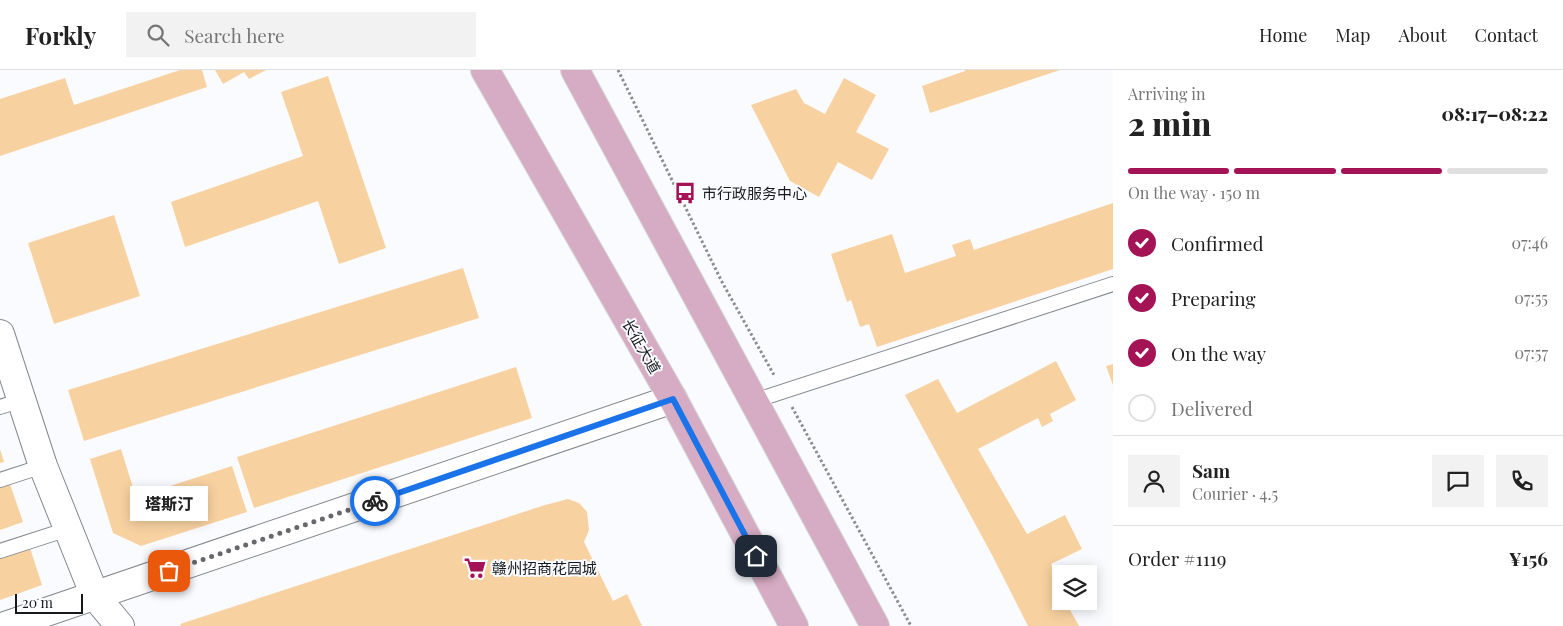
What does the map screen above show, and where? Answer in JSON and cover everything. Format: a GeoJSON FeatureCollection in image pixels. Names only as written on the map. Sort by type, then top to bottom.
{"type":"FeatureCollection","features":[{"type":"Feature","properties":{"kind":"main road","name":"长征大道"},"geometry":{"type":"LineString","coordinates":[[485,70],[673,399],[794,626]]}},
{"type":"Feature","properties":{"kind":"main road"},"geometry":{"type":"LineString","coordinates":[[575,70],[875,626]]}},
{"type":"Feature","properties":{"kind":"street"},"geometry":{"type":"LineString","coordinates":[[0,334],[11,404],[43,466],[94,596],[120,626]]}},
{"type":"Feature","properties":{"kind":"street"},"geometry":{"type":"LineString","coordinates":[[5,626],[673,399]]}},
{"type":"Feature","properties":{"kind":"lane"},"geometry":{"type":"LineString","coordinates":[[754,402],[1113,284]]}},
{"type":"Feature","properties":{"kind":"lane"},"geometry":{"type":"LineString","coordinates":[[0,480],[43,466]]}},
{"type":"Feature","properties":{"kind":"lane"},"geometry":{"type":"LineString","coordinates":[[0,552],[68,529]]}},
{"type":"Feature","properties":{"kind":"path"},"geometry":{"type":"LineString","coordinates":[[618,70],[722,282],[911,626]]}},
{"type":"Feature","properties":{"kind":"building"},"geometry":{"type":"Polygon","coordinates":[[[180,70],[202,70],[207,87],[0,156],[0,99],[65,78],[74,105],[180,70]]]}},
{"type":"Feature","properties":{"kind":"building"},"geometry":{"type":"Polygon","coordinates":[[[215,70],[266,70],[249,79],[244,72],[223,84],[215,70]]]}},
{"type":"Feature","properties":{"kind":"building"},"geometry":{"type":"Polygon","coordinates":[[[965,70],[1060,70],[930,113],[922,86],[965,70]]]}},
{"type":"Feature","properties":{"kind":"building"},"geometry":{"type":"Polygon","coordinates":[[[328,76],[386,248],[339,264],[318,201],[185,247],[171,202],[303,156],[281,92],[328,76]]]}},
{"type":"Feature","properties":{"kind":"building"},"geometry":{"type":"Polygon","coordinates":[[[844,78],[876,95],[856,132],[889,149],[872,180],[838,162],[819,197],[790,181],[751,105],[796,89],[804,103],[825,114],[844,78]]]}},
{"type":"Feature","properties":{"kind":"building"},"geometry":{"type":"Polygon","coordinates":[[[1113,203],[1113,269],[877,347],[869,324],[860,327],[851,300],[847,302],[831,254],[892,234],[905,273],[956,256],[952,245],[970,239],[974,250],[1113,203]]]}},
{"type":"Feature","properties":{"kind":"building"},"geometry":{"type":"Polygon","coordinates":[[[114,215],[140,296],[54,324],[28,243],[114,215]]]}},
{"type":"Feature","properties":{"kind":"building"},"geometry":{"type":"Polygon","coordinates":[[[463,268],[479,318],[84,441],[68,390],[463,268]]]}},
{"type":"Feature","properties":{"kind":"building"},"geometry":{"type":"Polygon","coordinates":[[[1056,361],[1076,400],[1050,414],[1053,421],[1042,427],[1038,418],[978,449],[1027,534],[1065,515],[1082,549],[1051,564],[1052,610],[1070,610],[1079,626],[1028,626],[991,553],[905,395],[938,379],[957,413],[1056,361]]]}},
{"type":"Feature","properties":{"kind":"building"},"geometry":{"type":"Polygon","coordinates":[[[1113,364],[1113,385],[1106,366],[1113,364]]]}},
{"type":"Feature","properties":{"kind":"building"},"geometry":{"type":"Polygon","coordinates":[[[516,367],[532,418],[254,508],[237,457],[516,367]]]}},
{"type":"Feature","properties":{"kind":"building"},"geometry":{"type":"Polygon","coordinates":[[[0,449],[4,462],[0,463],[0,449]]]}},
{"type":"Feature","properties":{"kind":"building"},"geometry":{"type":"Polygon","coordinates":[[[121,449],[136,497],[232,466],[247,512],[141,546],[113,533],[90,459],[121,449]]]}},
{"type":"Feature","properties":{"kind":"building"},"geometry":{"type":"Polygon","coordinates":[[[10,484],[23,522],[0,530],[0,488],[10,484]]]}},
{"type":"Feature","properties":{"kind":"building","name":"赣州招商花园城"},"geometry":{"type":"Polygon","coordinates":[[[568,499],[579,503],[587,512],[589,530],[584,542],[613,601],[627,594],[642,626],[181,626],[180,624],[545,505],[568,499]]]}},
{"type":"Feature","properties":{"kind":"building"},"geometry":{"type":"Polygon","coordinates":[[[30,548],[42,585],[0,600],[0,558],[30,548]]]}},
{"type":"Feature","properties":{"kind":"way so far"},"geometry":{"type":"LineString","coordinates":[[169,571],[375,501]]}},
{"type":"Feature","properties":{"kind":"place","name":"市行政服务中心"},"geometry":{"type":"Point","coordinates":[685,193]}},
{"type":"Feature","properties":{"kind":"place","name":"赣州招商花园城"},"geometry":{"type":"Point","coordinates":[475,568]}},
{"type":"Feature","properties":{"kind":"place","name":"塔斯汀"},"geometry":{"type":"Point","coordinates":[169,571]}},
{"type":"Feature","properties":{"kind":"route"},"geometry":{"type":"LineString","coordinates":[[375,501],[673,399],[756,556]]}}]}
